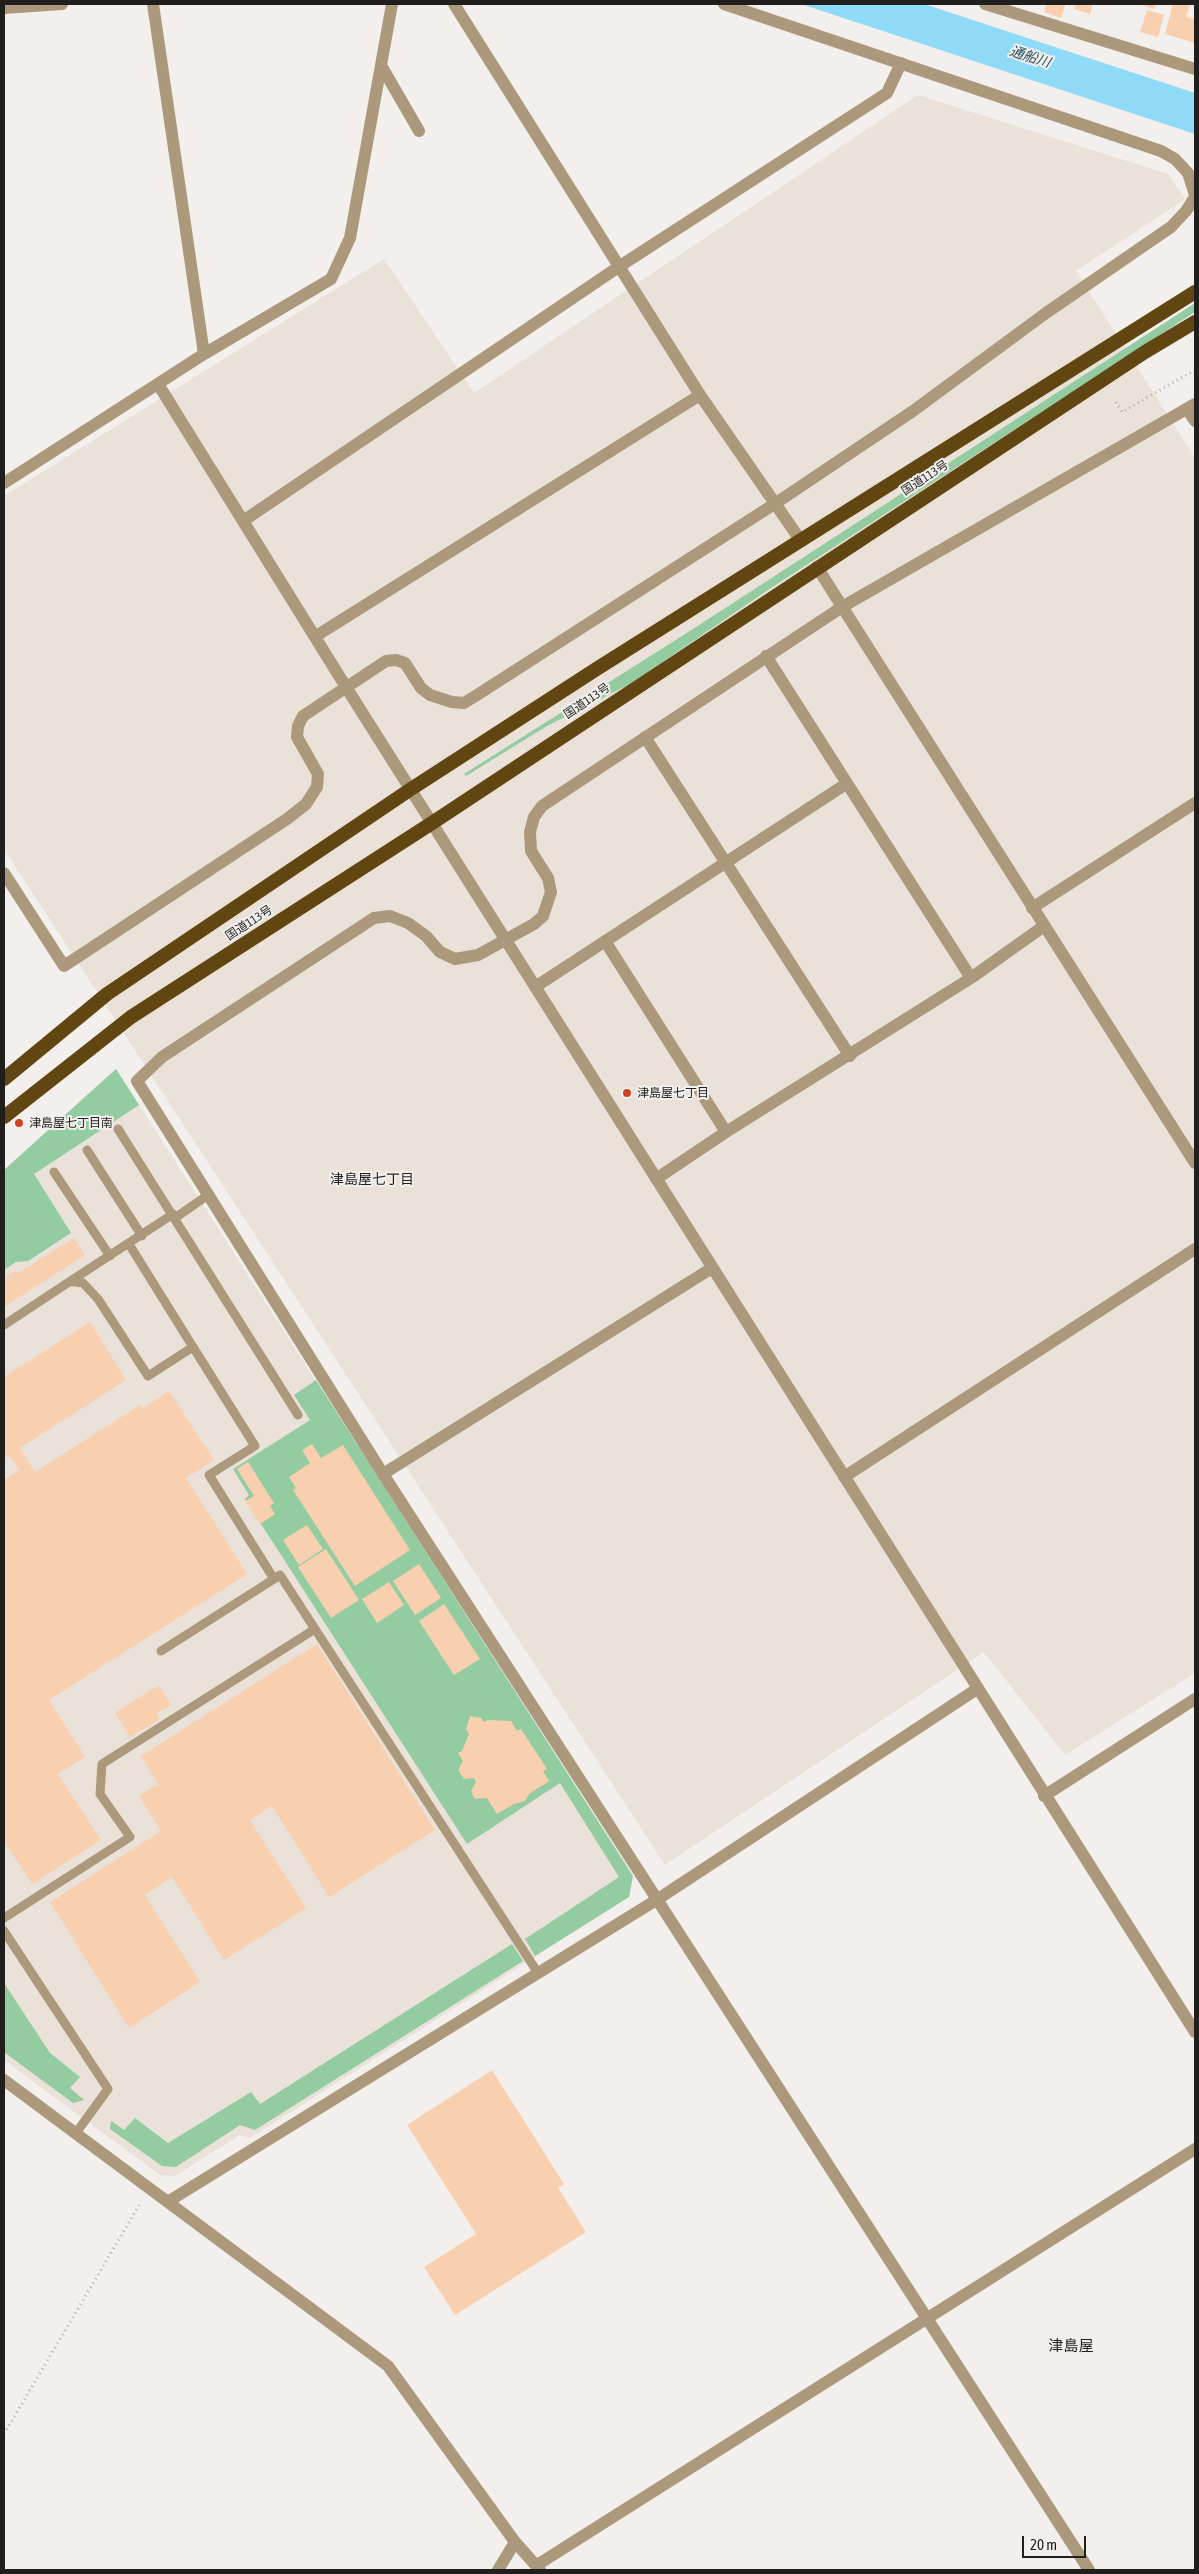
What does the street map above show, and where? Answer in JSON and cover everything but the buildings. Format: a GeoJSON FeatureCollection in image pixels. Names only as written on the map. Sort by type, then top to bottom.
{"type":"FeatureCollection","features":[{"type":"Feature","properties":{"kind":"highway","name":"国道113号"},"geometry":{"type":"LineString","coordinates":[[4,1079],[108,994],[411,789],[598,668],[1195,292]]}},
{"type":"Feature","properties":{"kind":"highway","name":"国道113号"},"geometry":{"type":"LineString","coordinates":[[4,1117],[131,1017],[432,823],[614,700],[1145,352],[1195,322]]}},
{"type":"Feature","properties":{"kind":"street"},"geometry":{"type":"LineString","coordinates":[[4,8],[62,4]]}},
{"type":"Feature","properties":{"kind":"street"},"geometry":{"type":"LineString","coordinates":[[154,4],[204,354]]}},
{"type":"Feature","properties":{"kind":"street"},"geometry":{"type":"LineString","coordinates":[[4,483],[204,354],[331,279],[350,238],[392,4]]}},
{"type":"Feature","properties":{"kind":"street"},"geometry":{"type":"LineString","coordinates":[[454,4],[700,395],[776,503],[800,541]]}},
{"type":"Feature","properties":{"kind":"street"},"geometry":{"type":"LineString","coordinates":[[4,873],[64,966],[288,819],[306,804],[317,788],[318,774],[298,737],[298,726],[303,716],[386,661],[396,660],[405,663],[421,688],[430,695],[452,702],[464,703],[553,648],[776,503],[913,411],[1046,313],[1172,227],[1186,212],[1195,196],[1192,174],[1175,159],[1161,151],[724,4]]}},
{"type":"Feature","properties":{"kind":"street"},"geometry":{"type":"LineString","coordinates":[[986,4],[1195,69]]}},
{"type":"Feature","properties":{"kind":"street"},"geometry":{"type":"LineString","coordinates":[[243,522],[620,266],[887,93],[901,63]]}},
{"type":"Feature","properties":{"kind":"street"},"geometry":{"type":"LineString","coordinates":[[382,67],[418,131]]}},
{"type":"Feature","properties":{"kind":"street"},"geometry":{"type":"LineString","coordinates":[[158,384],[346,687],[1044,1796],[1195,2032]]}},
{"type":"Feature","properties":{"kind":"street"},"geometry":{"type":"LineString","coordinates":[[316,636],[700,395]]}},
{"type":"Feature","properties":{"kind":"street"},"geometry":{"type":"LineString","coordinates":[[1089,2570],[383,1474],[137,1081],[162,1057],[374,918],[390,916],[408,923],[426,936],[440,952],[455,959],[478,956],[534,924],[543,916],[551,892],[548,878],[531,851],[530,832],[534,817],[542,806],[842,607],[1191,406],[1195,421]]}},
{"type":"Feature","properties":{"kind":"street"},"geometry":{"type":"LineString","coordinates":[[817,567],[1195,1163]]}},
{"type":"Feature","properties":{"kind":"street"},"geometry":{"type":"LineString","coordinates":[[766,656],[970,978]]}},
{"type":"Feature","properties":{"kind":"street"},"geometry":{"type":"LineString","coordinates":[[646,737],[850,1056]]}},
{"type":"Feature","properties":{"kind":"street"},"geometry":{"type":"LineString","coordinates":[[535,987],[846,784]]}},
{"type":"Feature","properties":{"kind":"street"},"geometry":{"type":"LineString","coordinates":[[1032,908],[1195,803]]}},
{"type":"Feature","properties":{"kind":"street"},"geometry":{"type":"LineString","coordinates":[[656,1179],[726,1132],[850,1056],[970,978],[1044,926]]}},
{"type":"Feature","properties":{"kind":"street"},"geometry":{"type":"LineString","coordinates":[[605,942],[726,1132]]}},
{"type":"Feature","properties":{"kind":"street"},"geometry":{"type":"LineString","coordinates":[[844,1477],[1195,1249]]}},
{"type":"Feature","properties":{"kind":"street"},"geometry":{"type":"LineString","coordinates":[[383,1474],[712,1268]]}},
{"type":"Feature","properties":{"kind":"street"},"geometry":{"type":"LineString","coordinates":[[169,2201],[658,1899],[977,1689]]}},
{"type":"Feature","properties":{"kind":"street"},"geometry":{"type":"LineString","coordinates":[[1044,1796],[1195,1699]]}},
{"type":"Feature","properties":{"kind":"street"},"geometry":{"type":"LineString","coordinates":[[4,2080],[169,2201],[388,2366],[515,2542],[538,2568],[1195,2149]]}},
{"type":"Feature","properties":{"kind":"street"},"geometry":{"type":"LineString","coordinates":[[498,2570],[515,2542]]}},
{"type":"Feature","properties":{"kind":"lane"},"geometry":{"type":"LineString","coordinates":[[118,1129],[298,1415]]}},
{"type":"Feature","properties":{"kind":"lane"},"geometry":{"type":"LineString","coordinates":[[87,1150],[142,1236]]}},
{"type":"Feature","properties":{"kind":"lane"},"geometry":{"type":"LineString","coordinates":[[54,1172],[110,1256]]}},
{"type":"Feature","properties":{"kind":"lane"},"geometry":{"type":"LineString","coordinates":[[4,1325],[208,1194]]}},
{"type":"Feature","properties":{"kind":"lane"},"geometry":{"type":"LineString","coordinates":[[129,1244],[256,1446],[209,1475],[274,1579]]}},
{"type":"Feature","properties":{"kind":"lane"},"geometry":{"type":"LineString","coordinates":[[69,1282],[83,1283],[92,1290],[148,1376],[193,1347]]}},
{"type":"Feature","properties":{"kind":"lane"},"geometry":{"type":"LineString","coordinates":[[161,1651],[280,1575],[538,1973]]}},
{"type":"Feature","properties":{"kind":"lane"},"geometry":{"type":"LineString","coordinates":[[4,1918],[130,1837],[100,1794],[102,1764],[315,1629]]}},
{"type":"Feature","properties":{"kind":"lane"},"geometry":{"type":"LineString","coordinates":[[4,1931],[108,2089],[76,2133]]}},
{"type":"Feature","properties":{"kind":"path"},"geometry":{"type":"LineString","coordinates":[[1116,402],[1122,412],[1195,370]]}},
{"type":"Feature","properties":{"kind":"path"},"geometry":{"type":"LineString","coordinates":[[440,1821],[472,1800],[490,1808]]}},
{"type":"Feature","properties":{"kind":"path"},"geometry":{"type":"LineString","coordinates":[[4,2434],[150,2188]]}},
{"type":"Feature","properties":{"kind":"shaded area"},"geometry":{"type":"Polygon","coordinates":[[[918,95],[1168,174],[1185,199],[1076,271],[1195,458],[1195,1673],[1065,1755],[984,1652],[665,1865],[4,849],[4,496],[384,259],[474,393],[918,95]]]}},
{"type":"Feature","properties":{"kind":"shaded area"},"geometry":{"type":"Polygon","coordinates":[[[116,1069],[633,1876],[629,1897],[250,2138],[240,2135],[175,2176],[160,2175],[4,2060],[4,1170],[116,1069]]]}},
{"type":"Feature","properties":{"kind":"green space"},"geometry":{"type":"Polygon","coordinates":[[[1195,303],[1195,312],[768,590],[630,684],[547,726],[466,776],[464,774],[693,629],[1195,303]]]}},
{"type":"Feature","properties":{"kind":"green space"},"geometry":{"type":"Polygon","coordinates":[[[116,1069],[139,1105],[34,1174],[71,1233],[28,1261],[16,1262],[4,1270],[4,1170],[116,1069]]]}},
{"type":"Feature","properties":{"kind":"green space"},"geometry":{"type":"Polygon","coordinates":[[[316,1380],[633,1876],[629,1897],[535,1956],[525,1939],[619,1877],[560,1783],[467,1844],[245,1499],[249,1495],[233,1469],[310,1420],[294,1395],[316,1380]]]}},
{"type":"Feature","properties":{"kind":"green space"},"geometry":{"type":"Polygon","coordinates":[[[512,1944],[523,1961],[255,2130],[240,2125],[176,2167],[162,2166],[110,2129],[111,2121],[124,2130],[135,2118],[168,2143],[251,2092],[260,2104],[512,1944]]]}},
{"type":"Feature","properties":{"kind":"green space"},"geometry":{"type":"Polygon","coordinates":[[[4,1983],[50,2053],[80,2077],[70,2088],[84,2100],[73,2103],[4,2052],[4,1983]]]}},
{"type":"Feature","properties":{"kind":"water","name":"通船川"},"geometry":{"type":"Polygon","coordinates":[[[801,4],[924,4],[1195,93],[1195,134],[801,4]]]}},
{"type":"Feature","properties":{"kind":"place","name":"津島屋七丁目"},"geometry":{"type":"Point","coordinates":[627,1093]}},
{"type":"Feature","properties":{"kind":"place","name":"津島屋七丁目南"},"geometry":{"type":"Point","coordinates":[19,1123]}},
{"type":"Feature","properties":{"kind":"district","name":"津島屋七丁目"},"geometry":{"type":"Point","coordinates":[372,1180]}},
{"type":"Feature","properties":{"kind":"district","name":"津島屋"},"geometry":{"type":"Point","coordinates":[1071,2346]}}]}
